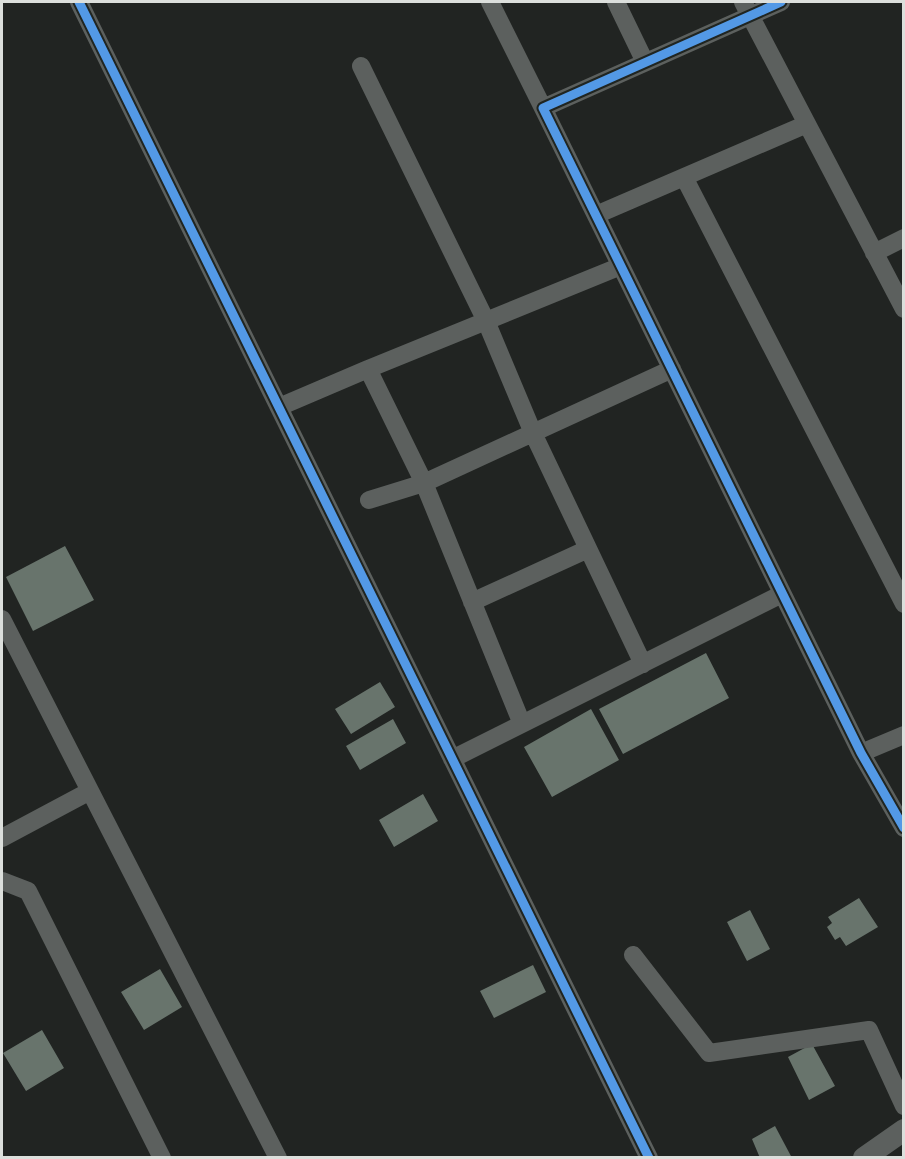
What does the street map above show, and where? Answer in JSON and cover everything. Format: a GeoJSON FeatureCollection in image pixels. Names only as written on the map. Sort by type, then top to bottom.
{"type":"FeatureCollection","features":[{"type":"Feature","properties":{"kind":"street"},"geometry":{"type":"LineString","coordinates":[[79,2],[649,1158]]}},
{"type":"Feature","properties":{"kind":"street"},"geometry":{"type":"LineString","coordinates":[[490,2],[861,753],[903,828]]}},
{"type":"Feature","properties":{"kind":"street"},"geometry":{"type":"LineString","coordinates":[[616,2],[645,62]]}},
{"type":"Feature","properties":{"kind":"street"},"geometry":{"type":"LineString","coordinates":[[543,108],[645,62],[746,8],[781,2]]}},
{"type":"Feature","properties":{"kind":"street"},"geometry":{"type":"LineString","coordinates":[[746,8],[903,309]]}},
{"type":"Feature","properties":{"kind":"street"},"geometry":{"type":"LineString","coordinates":[[361,66],[486,321],[533,433],[643,664]]}},
{"type":"Feature","properties":{"kind":"street"},"geometry":{"type":"LineString","coordinates":[[596,215],[807,124]]}},
{"type":"Feature","properties":{"kind":"street"},"geometry":{"type":"LineString","coordinates":[[684,177],[903,604]]}},
{"type":"Feature","properties":{"kind":"street"},"geometry":{"type":"LineString","coordinates":[[874,253],[903,238]]}},
{"type":"Feature","properties":{"kind":"street"},"geometry":{"type":"LineString","coordinates":[[279,407],[621,266]]}},
{"type":"Feature","properties":{"kind":"street"},"geometry":{"type":"LineString","coordinates":[[368,369],[424,483],[522,724]]}},
{"type":"Feature","properties":{"kind":"street"},"geometry":{"type":"LineString","coordinates":[[369,500],[424,483],[672,369]]}},
{"type":"Feature","properties":{"kind":"street"},"geometry":{"type":"LineString","coordinates":[[472,602],[588,549]]}},
{"type":"Feature","properties":{"kind":"street"},"geometry":{"type":"LineString","coordinates":[[452,759],[782,594]]}},
{"type":"Feature","properties":{"kind":"street"},"geometry":{"type":"LineString","coordinates":[[2,619],[278,1158]]}},
{"type":"Feature","properties":{"kind":"street"},"geometry":{"type":"LineString","coordinates":[[861,753],[903,735]]}},
{"type":"Feature","properties":{"kind":"street"},"geometry":{"type":"LineString","coordinates":[[2,838],[90,790]]}},
{"type":"Feature","properties":{"kind":"street"},"geometry":{"type":"LineString","coordinates":[[2,881],[28,891],[162,1158]]}},
{"type":"Feature","properties":{"kind":"street"},"geometry":{"type":"LineString","coordinates":[[633,955],[709,1053],[869,1030],[903,1106]]}},
{"type":"Feature","properties":{"kind":"street"},"geometry":{"type":"LineString","coordinates":[[864,1158],[903,1130]]}},
{"type":"Feature","properties":{"kind":"building"},"geometry":{"type":"Polygon","coordinates":[[[65,546],[94,600],[33,631],[6,577],[65,546]]]}},
{"type":"Feature","properties":{"kind":"building"},"geometry":{"type":"Polygon","coordinates":[[[706,653],[729,698],[623,754],[599,709],[706,653]]]}},
{"type":"Feature","properties":{"kind":"building"},"geometry":{"type":"Polygon","coordinates":[[[380,682],[395,707],[351,734],[335,709],[380,682]]]}},
{"type":"Feature","properties":{"kind":"building"},"geometry":{"type":"Polygon","coordinates":[[[591,709],[619,760],[552,797],[524,747],[591,709]]]}},
{"type":"Feature","properties":{"kind":"building"},"geometry":{"type":"Polygon","coordinates":[[[393,719],[406,743],[360,770],[346,746],[393,719]]]}},
{"type":"Feature","properties":{"kind":"building"},"geometry":{"type":"Polygon","coordinates":[[[423,794],[438,821],[394,847],[379,820],[423,794]]]}},
{"type":"Feature","properties":{"kind":"building"},"geometry":{"type":"Polygon","coordinates":[[[859,898],[878,927],[846,946],[840,937],[835,940],[827,927],[832,923],[828,917],[859,898]]]}},
{"type":"Feature","properties":{"kind":"building"},"geometry":{"type":"Polygon","coordinates":[[[750,910],[770,949],[747,961],[727,922],[750,910]]]}},
{"type":"Feature","properties":{"kind":"building"},"geometry":{"type":"Polygon","coordinates":[[[533,965],[546,992],[494,1018],[480,991],[533,965]]]}},
{"type":"Feature","properties":{"kind":"building"},"geometry":{"type":"Polygon","coordinates":[[[160,969],[182,1007],[144,1030],[121,992],[160,969]]]}},
{"type":"Feature","properties":{"kind":"building"},"geometry":{"type":"Polygon","coordinates":[[[42,1030],[64,1068],[26,1091],[3,1053],[42,1030]]]}},
{"type":"Feature","properties":{"kind":"building"},"geometry":{"type":"Polygon","coordinates":[[[812,1044],[835,1086],[809,1100],[788,1057],[812,1044]]]}},
{"type":"Feature","properties":{"kind":"building"},"geometry":{"type":"Polygon","coordinates":[[[775,1126],[792,1158],[760,1158],[752,1139],[775,1126]]]}},
{"type":"Feature","properties":{"kind":"cycle path"},"geometry":{"type":"LineString","coordinates":[[79,2],[649,1158]]}},
{"type":"Feature","properties":{"kind":"cycle path"},"geometry":{"type":"LineString","coordinates":[[781,2],[543,108],[861,753],[904,828]]}}]}
